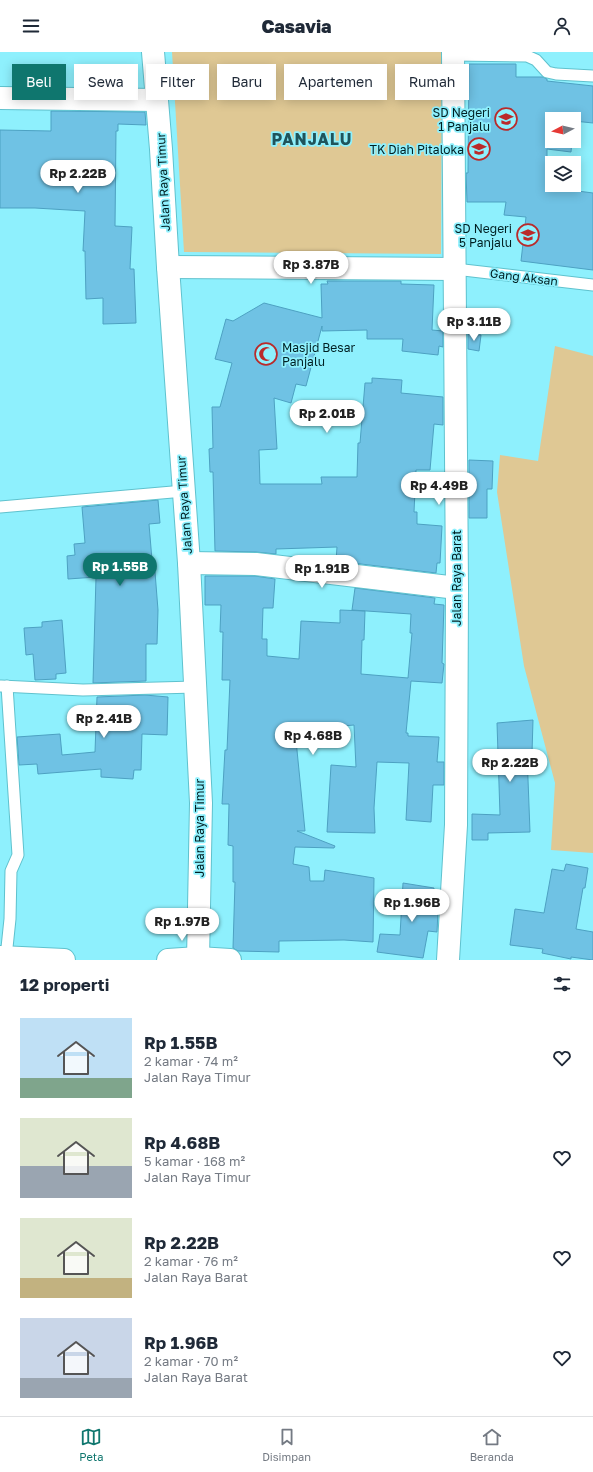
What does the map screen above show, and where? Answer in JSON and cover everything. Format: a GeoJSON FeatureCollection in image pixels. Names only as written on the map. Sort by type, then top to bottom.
{"type":"FeatureCollection","features":[{"type":"Feature","properties":{"kind":"street","name":"Jalan Raya Timur"},"geometry":{"type":"LineString","coordinates":[[153,52],[154,64]]}},
{"type":"Feature","properties":{"kind":"street","name":"Jalan Raya Barat"},"geometry":{"type":"LineString","coordinates":[[448,960],[456,826],[453,54]]}},
{"type":"Feature","properties":{"kind":"street"},"geometry":{"type":"LineString","coordinates":[[0,98],[146,100]]}},
{"type":"Feature","properties":{"kind":"street","name":"Jalan Raya Timur"},"geometry":{"type":"LineString","coordinates":[[157,100],[189,564],[201,803],[198,959]]}},
{"type":"Feature","properties":{"kind":"street"},"geometry":{"type":"LineString","coordinates":[[168,267],[455,269]]}},
{"type":"Feature","properties":{"kind":"street"},"geometry":{"type":"LineString","coordinates":[[189,564],[256,564],[456,588]]}},
{"type":"Feature","properties":{"kind":"street"},"geometry":{"type":"LineString","coordinates":[[3,957],[64,960]]}},
{"type":"Feature","properties":{"kind":"street"},"geometry":{"type":"LineString","coordinates":[[168,960],[230,960]]}},
{"type":"Feature","properties":{"kind":"lane"},"geometry":{"type":"LineString","coordinates":[[453,54],[527,56],[536,60],[547,72],[556,74],[593,76]]}},
{"type":"Feature","properties":{"kind":"lane","name":"Gang Aksan"},"geometry":{"type":"LineString","coordinates":[[455,269],[593,285]]}},
{"type":"Feature","properties":{"kind":"lane"},"geometry":{"type":"LineString","coordinates":[[0,507],[184,491]]}},
{"type":"Feature","properties":{"kind":"lane"},"geometry":{"type":"LineString","coordinates":[[3,957],[10,919],[11,871],[18,855],[3,686],[83,690],[195,687]]}},
{"type":"Feature","properties":{"kind":"shaded area"},"geometry":{"type":"Polygon","coordinates":[[[172,52],[442,52],[442,64],[395,64],[395,100],[442,100],[441,254],[184,252],[175,100],[209,100],[209,64],[173,64],[172,52]]]}},
{"type":"Feature","properties":{"kind":"shaded area"},"geometry":{"type":"Polygon","coordinates":[[[555,346],[593,356],[593,853],[551,850],[555,783],[524,666],[497,492],[500,455],[538,461],[555,346]]]}},
{"type":"Feature","properties":{"kind":"building"},"geometry":{"type":"Polygon","coordinates":[[[469,64],[516,64],[516,77],[543,77],[547,79],[547,81],[593,86],[593,123],[581,122],[581,112],[545,112],[545,148],[571,148],[571,152],[547,149],[547,156],[545,156],[545,192],[581,191],[593,193],[593,270],[521,261],[526,217],[504,215],[506,202],[467,202],[466,173],[468,173],[469,64]]]}},
{"type":"Feature","properties":{"kind":"building"},"geometry":{"type":"Polygon","coordinates":[[[51,111],[145,112],[146,125],[118,124],[118,131],[116,131],[115,226],[132,227],[130,269],[134,269],[136,323],[103,324],[103,298],[86,299],[85,251],[83,251],[85,211],[35,208],[0,208],[0,130],[51,131],[51,111]]]}},
{"type":"Feature","properties":{"kind":"building"},"geometry":{"type":"Polygon","coordinates":[[[327,281],[401,281],[401,284],[434,285],[432,330],[443,331],[443,347],[439,346],[438,355],[402,351],[403,339],[367,339],[367,330],[322,331],[322,326],[306,386],[296,384],[291,403],[274,398],[277,449],[259,450],[260,484],[322,484],[321,477],[357,477],[358,443],[360,443],[365,383],[372,383],[372,378],[402,380],[401,393],[443,397],[443,425],[434,424],[430,470],[416,470],[414,512],[417,512],[417,524],[442,526],[440,563],[437,563],[436,573],[336,561],[337,547],[276,549],[276,554],[215,551],[213,472],[210,472],[209,449],[213,448],[212,407],[220,407],[232,363],[215,359],[226,319],[233,321],[264,303],[322,318],[321,284],[328,284],[327,281]]]}},
{"type":"Feature","properties":{"kind":"building"},"geometry":{"type":"Polygon","coordinates":[[[468,334],[481,335],[479,351],[468,349],[468,334]]]}},
{"type":"Feature","properties":{"kind":"building"},"geometry":{"type":"Polygon","coordinates":[[[469,460],[493,461],[492,489],[487,489],[487,518],[469,518],[469,460]]]}},
{"type":"Feature","properties":{"kind":"building"},"geometry":{"type":"Polygon","coordinates":[[[158,500],[160,523],[149,524],[158,610],[157,644],[146,644],[146,681],[93,683],[96,577],[68,579],[67,556],[75,555],[74,544],[85,543],[82,507],[158,500]]]}},
{"type":"Feature","properties":{"kind":"building"},"geometry":{"type":"Polygon","coordinates":[[[205,576],[255,576],[275,579],[273,608],[263,608],[262,639],[267,639],[267,656],[299,659],[301,621],[340,623],[340,610],[365,611],[361,674],[408,678],[412,633],[410,633],[411,614],[352,610],[355,588],[435,598],[434,604],[444,605],[442,663],[444,664],[442,683],[411,681],[406,733],[408,733],[408,736],[439,737],[437,762],[444,762],[444,785],[433,785],[431,822],[406,820],[409,763],[377,762],[374,808],[375,833],[327,832],[331,765],[356,767],[354,725],[295,730],[305,831],[297,831],[335,846],[334,848],[295,847],[293,864],[309,867],[310,881],[324,881],[325,870],[374,878],[373,942],[344,940],[279,941],[279,952],[238,951],[233,948],[235,882],[233,882],[233,846],[228,845],[229,804],[222,804],[225,750],[227,750],[230,680],[222,680],[223,632],[220,632],[221,605],[205,605],[205,576]]]}},
{"type":"Feature","properties":{"kind":"building"},"geometry":{"type":"Polygon","coordinates":[[[62,620],[66,673],[56,674],[56,679],[35,680],[33,654],[26,655],[24,628],[42,627],[42,622],[62,620]]]}},
{"type":"Feature","properties":{"kind":"building"},"geometry":{"type":"Polygon","coordinates":[[[145,695],[168,697],[167,735],[142,734],[141,770],[134,770],[133,779],[101,777],[101,769],[38,774],[37,764],[19,765],[17,737],[60,734],[62,755],[95,752],[97,697],[145,695]]]}},
{"type":"Feature","properties":{"kind":"building"},"geometry":{"type":"Polygon","coordinates":[[[533,720],[532,753],[527,753],[530,832],[488,833],[488,840],[472,840],[472,814],[500,815],[497,723],[533,720]]]}},
{"type":"Feature","properties":{"kind":"building"},"geometry":{"type":"Polygon","coordinates":[[[566,864],[588,868],[576,929],[593,932],[593,960],[571,957],[571,959],[542,953],[543,949],[510,945],[515,909],[544,913],[552,869],[564,871],[566,864]]]}},
{"type":"Feature","properties":{"kind":"building"},"geometry":{"type":"Polygon","coordinates":[[[403,883],[434,888],[431,909],[438,910],[437,932],[428,931],[423,958],[377,952],[380,934],[400,935],[403,883]]]}},
{"type":"Feature","properties":{"kind":"place","name":"SD Negeri 1 Panjalu"},"geometry":{"type":"Point","coordinates":[506,119]}},
{"type":"Feature","properties":{"kind":"place","name":"TK Diah Pitaloka"},"geometry":{"type":"Point","coordinates":[479,149]}},
{"type":"Feature","properties":{"kind":"place","name":"SD Negeri 5 Panjalu"},"geometry":{"type":"Point","coordinates":[528,235]}},
{"type":"Feature","properties":{"kind":"place","name":"Masjid Besar Panjalu"},"geometry":{"type":"Point","coordinates":[266,354]}},
{"type":"Feature","properties":{"kind":"district","name":"PANJALU"},"geometry":{"type":"Point","coordinates":[312,139]}}]}
